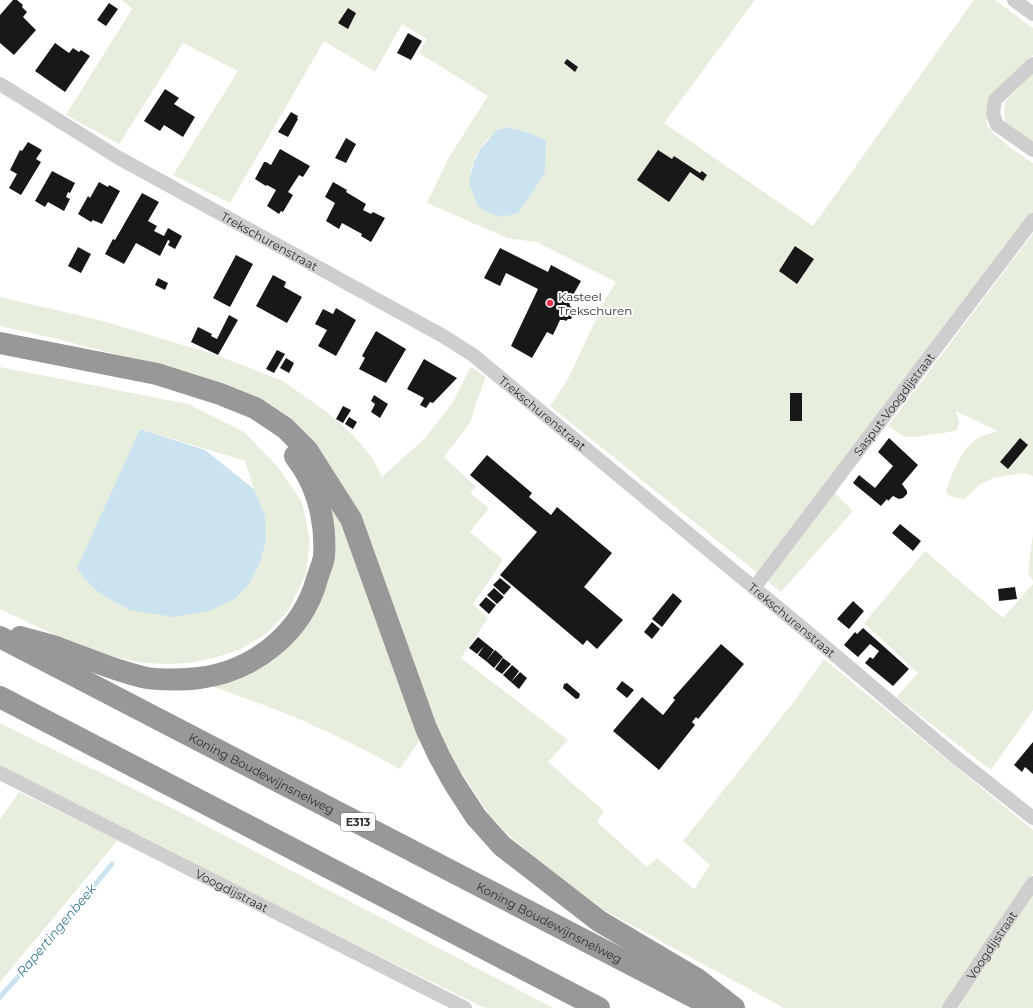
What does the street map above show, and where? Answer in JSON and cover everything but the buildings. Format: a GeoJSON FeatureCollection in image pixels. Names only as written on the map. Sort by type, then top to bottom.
{"type":"FeatureCollection","features":[{"type":"Feature","properties":{"kind":"highway"},"geometry":{"type":"LineString","coordinates":[[0,343],[157,374],[220,394],[254,408],[285,428],[307,450],[351,519],[426,728],[454,784],[476,817],[502,846],[599,921],[697,978],[734,1008]]}},
{"type":"Feature","properties":{"kind":"highway"},"geometry":{"type":"LineString","coordinates":[[0,632],[59,648],[94,662],[148,678],[198,678],[228,672],[252,661],[274,646],[297,622],[314,593],[324,557],[323,523],[317,498],[305,471],[292,453],[261,424],[220,394]]}},
{"type":"Feature","properties":{"kind":"highway","name":"Koning Boudewijnsnelweg"},"geometry":{"type":"LineString","coordinates":[[0,637],[715,1008]]}},
{"type":"Feature","properties":{"kind":"highway"},"geometry":{"type":"LineString","coordinates":[[0,697],[600,1008]]}},
{"type":"Feature","properties":{"kind":"street"},"geometry":{"type":"LineString","coordinates":[[1014,0],[1033,14]]}},
{"type":"Feature","properties":{"kind":"street"},"geometry":{"type":"LineString","coordinates":[[1033,64],[995,100],[993,114],[997,125],[1033,150]]}},
{"type":"Feature","properties":{"kind":"street","name":"Trekschurenstraat"},"geometry":{"type":"LineString","coordinates":[[0,84],[119,158],[443,336],[473,355],[958,759],[1033,818]]}},
{"type":"Feature","properties":{"kind":"street","name":"Sasput-Voogdijstraat"},"geometry":{"type":"LineString","coordinates":[[754,588],[1033,220]]}},
{"type":"Feature","properties":{"kind":"street","name":"Voogdijstraat"},"geometry":{"type":"LineString","coordinates":[[0,773],[465,1008]]}},
{"type":"Feature","properties":{"kind":"street","name":"Voogdijstraat"},"geometry":{"type":"LineString","coordinates":[[949,1008],[1033,883]]}},
{"type":"Feature","properties":{"kind":"green space"},"geometry":{"type":"Polygon","coordinates":[[[122,0],[755,0],[664,123],[813,226],[974,0],[995,0],[1033,28],[1033,55],[989,101],[986,112],[987,125],[990,130],[1008,146],[1033,163],[1033,213],[828,486],[853,511],[781,592],[550,406],[568,379],[606,298],[616,282],[537,242],[507,238],[427,203],[448,159],[488,96],[419,53],[427,39],[402,24],[375,72],[324,41],[230,203],[173,175],[238,71],[183,43],[119,144],[66,115],[132,9],[122,0]],[[508,127],[491,136],[485,142],[472,166],[470,179],[477,205],[518,213],[535,189],[545,172],[546,140],[527,132],[508,127]]]}},
{"type":"Feature","properties":{"kind":"green space"},"geometry":{"type":"Polygon","coordinates":[[[1033,73],[1033,144],[1005,122],[1004,110],[1005,102],[1033,73]]]}},
{"type":"Feature","properties":{"kind":"green space"},"geometry":{"type":"Polygon","coordinates":[[[1033,233],[1033,476],[1023,473],[993,478],[979,485],[972,493],[963,499],[949,496],[946,491],[958,461],[963,453],[973,441],[998,431],[956,411],[959,422],[956,431],[905,437],[888,426],[1033,233]]]}},
{"type":"Feature","properties":{"kind":"green space"},"geometry":{"type":"Polygon","coordinates":[[[0,297],[103,321],[213,354],[283,381],[328,413],[354,436],[373,459],[382,477],[425,438],[451,405],[471,367],[486,377],[471,421],[444,457],[476,487],[470,493],[489,508],[470,532],[503,560],[473,604],[488,618],[461,658],[568,740],[548,762],[604,811],[597,822],[647,867],[657,858],[694,889],[710,865],[683,841],[796,699],[824,659],[1033,830],[1033,873],[943,1008],[784,1008],[578,896],[512,838],[489,815],[446,748],[317,450],[186,372],[0,326],[0,297]]]}},
{"type":"Feature","properties":{"kind":"green space"},"geometry":{"type":"Polygon","coordinates":[[[0,367],[188,404],[243,431],[278,467],[302,502],[310,541],[306,574],[288,611],[267,633],[239,650],[217,657],[188,663],[142,663],[103,654],[66,640],[0,609],[0,367]],[[140,429],[85,579],[107,598],[130,610],[235,599],[249,584],[259,565],[265,515],[254,489],[245,461],[140,429]]]}},
{"type":"Feature","properties":{"kind":"green space"},"geometry":{"type":"Polygon","coordinates":[[[332,506],[347,536],[422,737],[400,769],[353,744],[306,722],[270,707],[208,685],[285,648],[329,507],[332,506]]]}},
{"type":"Feature","properties":{"kind":"green space"},"geometry":{"type":"Polygon","coordinates":[[[1033,534],[1033,581],[1028,573],[1033,534]]]}},
{"type":"Feature","properties":{"kind":"green space"},"geometry":{"type":"Polygon","coordinates":[[[925,551],[1003,618],[1033,584],[1033,710],[991,770],[896,697],[918,673],[864,623],[925,551]]]}},
{"type":"Feature","properties":{"kind":"green space"},"geometry":{"type":"Polygon","coordinates":[[[0,723],[178,811],[553,1008],[485,1008],[0,771],[0,723]]]}},
{"type":"Feature","properties":{"kind":"green space"},"geometry":{"type":"Polygon","coordinates":[[[19,792],[118,840],[0,982],[0,819],[19,792]]]}},
{"type":"Feature","properties":{"kind":"green space"},"geometry":{"type":"Polygon","coordinates":[[[1033,896],[1033,1008],[958,1008],[1033,896]]]}},
{"type":"Feature","properties":{"kind":"water"},"geometry":{"type":"Polygon","coordinates":[[[508,127],[527,132],[546,140],[545,172],[518,213],[502,217],[483,210],[477,205],[469,183],[474,162],[481,148],[497,130],[508,127]]]}},
{"type":"Feature","properties":{"kind":"water"},"geometry":{"type":"Polygon","coordinates":[[[140,429],[205,450],[254,489],[265,515],[266,541],[259,565],[249,584],[235,599],[209,611],[174,617],[130,610],[107,598],[96,590],[77,568],[140,429]]]}},
{"type":"Feature","properties":{"kind":"waterway","name":"Rapertingenbeek"},"geometry":{"type":"LineString","coordinates":[[0,997],[35,958],[112,864]]}},
{"type":"Feature","properties":{"kind":"place","name":"Kasteel Trekschuren"},"geometry":{"type":"Point","coordinates":[550,303]}}]}
